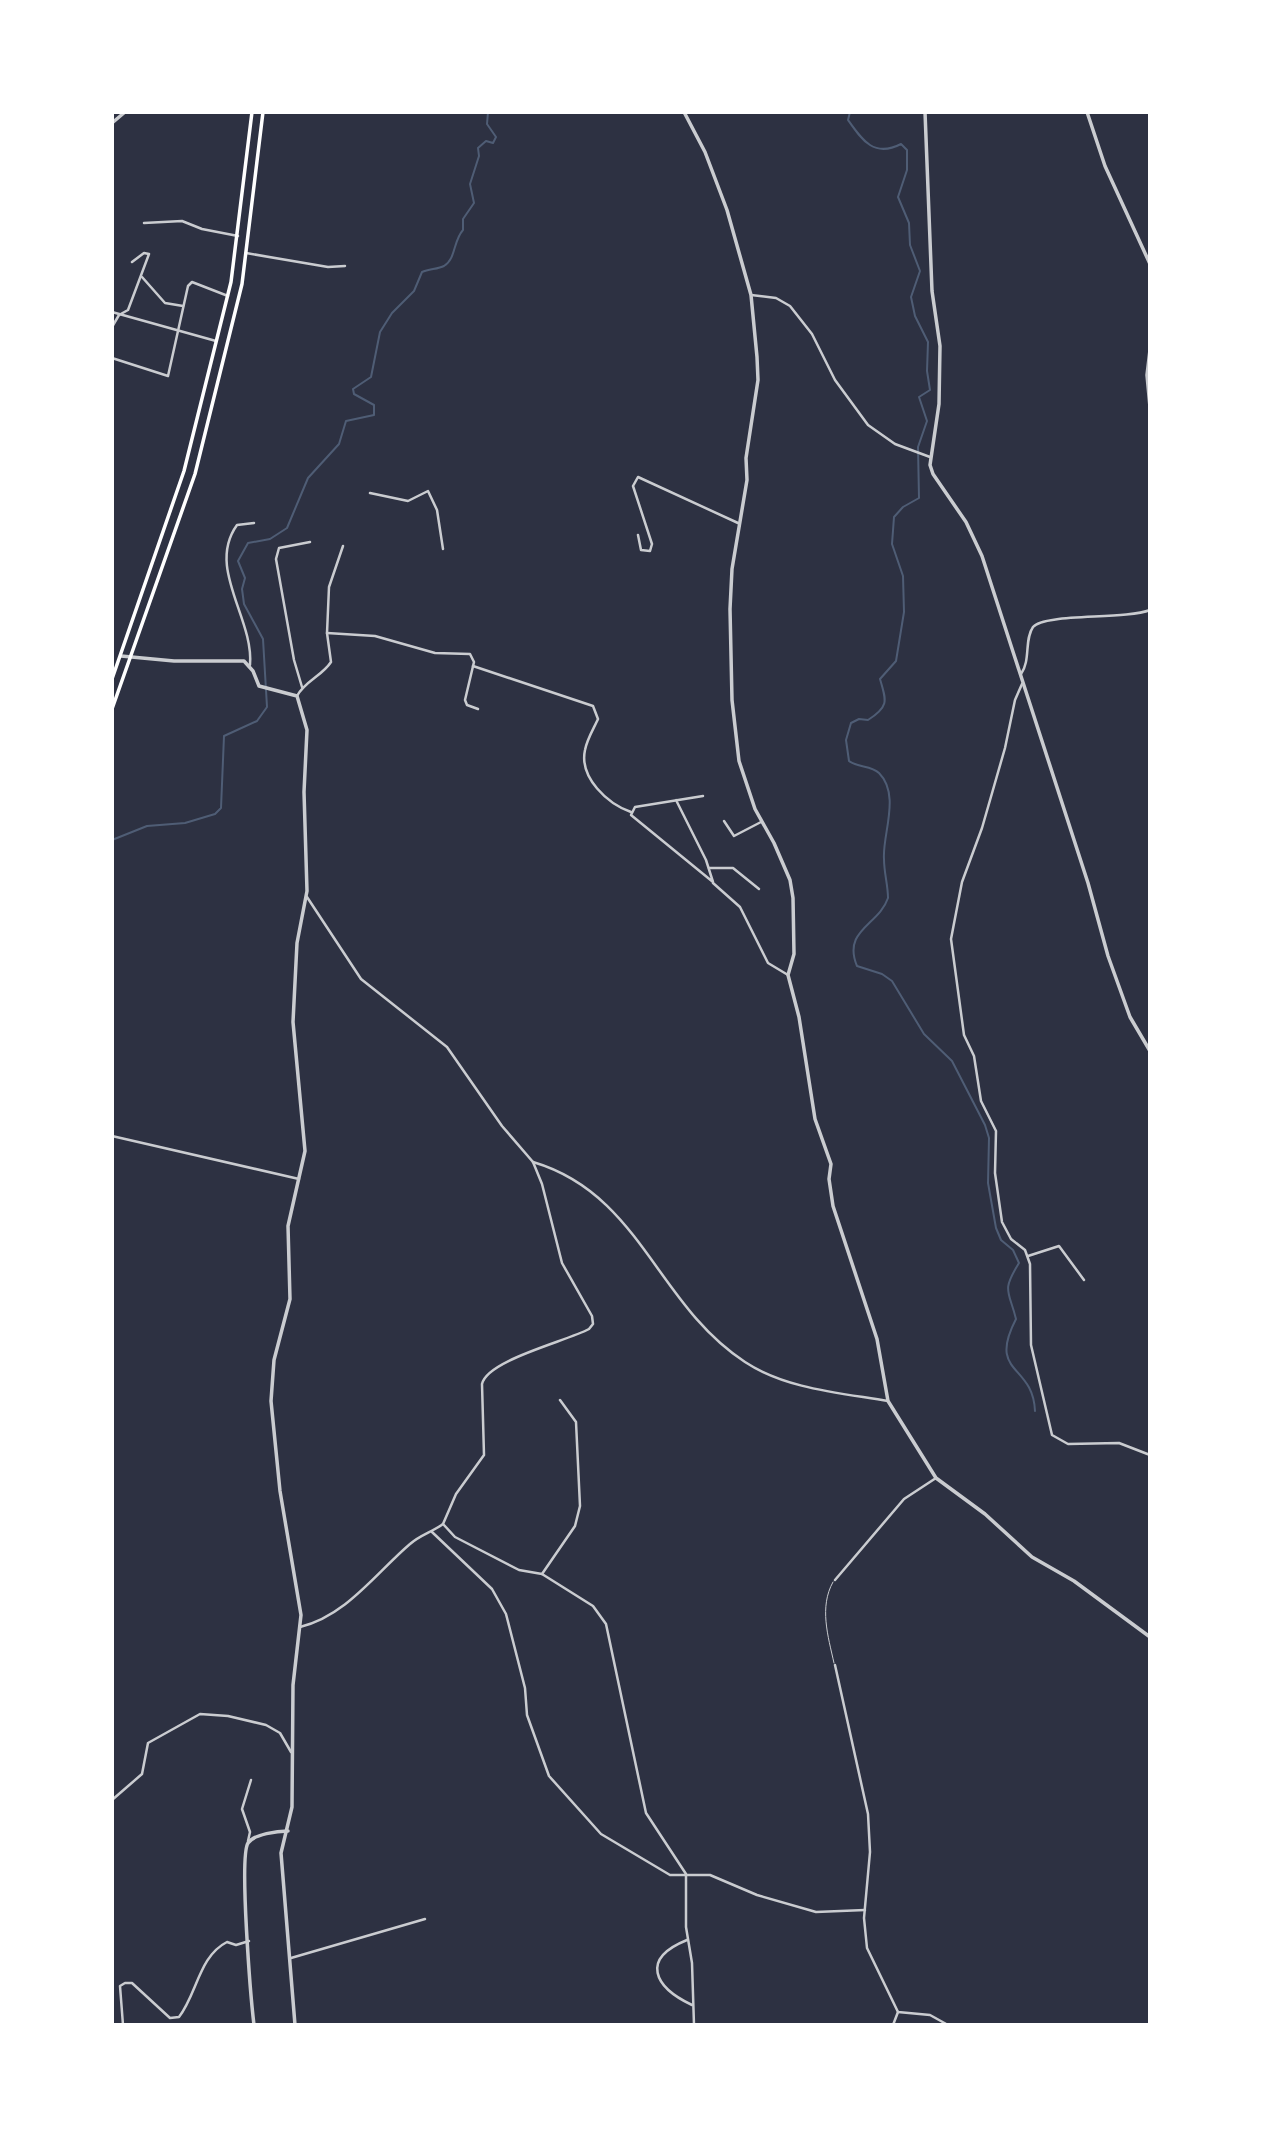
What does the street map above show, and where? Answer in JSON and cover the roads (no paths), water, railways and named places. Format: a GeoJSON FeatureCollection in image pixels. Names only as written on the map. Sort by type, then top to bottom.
{"type":"FeatureCollection","features":[{"type":"Feature","properties":{"kind":"main road"},"geometry":{"type":"LineString","coordinates":[[112,678],[184,471],[217,341],[238,236],[252,112]]}},
{"type":"Feature","properties":{"kind":"main road"},"geometry":{"type":"LineString","coordinates":[[112,709],[195,474],[242,284],[263,112]]}},
{"type":"Feature","properties":{"kind":"street"},"geometry":{"type":"LineString","coordinates":[[112,123],[125,112]]}},
{"type":"Feature","properties":{"kind":"street"},"geometry":{"type":"LineString","coordinates":[[684,112],[712,169],[751,295],[758,380],[746,458],[747,480],[738,523],[730,609],[732,700],[739,761],[761,822],[781,856],[793,898],[794,954],[788,975],[799,1017],[815,1119],[831,1164],[829,1178],[833,1206],[877,1339],[888,1401],[936,1478],[985,1514],[1032,1557],[1074,1581],[1150,1637]]}},
{"type":"Feature","properties":{"kind":"street"},"geometry":{"type":"LineString","coordinates":[[925,112],[932,291],[940,346],[939,404],[930,457],[933,474],[961,514],[982,556],[1019,677],[1088,883],[1108,957],[1130,1017],[1150,1051]]}},
{"type":"Feature","properties":{"kind":"street"},"geometry":{"type":"LineString","coordinates":[[1087,112],[1112,183],[1150,264]]}},
{"type":"Feature","properties":{"kind":"street"},"geometry":{"type":"LineString","coordinates":[[145,223],[181,221],[202,229],[238,236]]}},
{"type":"Feature","properties":{"kind":"street"},"geometry":{"type":"LineString","coordinates":[[112,327],[119,315],[128,310],[149,254],[145,253],[132,262]]}},
{"type":"Feature","properties":{"kind":"street"},"geometry":{"type":"LineString","coordinates":[[246,253],[328,267],[345,266]]}},
{"type":"Feature","properties":{"kind":"street"},"geometry":{"type":"LineString","coordinates":[[142,277],[165,303],[183,306]]}},
{"type":"Feature","properties":{"kind":"street"},"geometry":{"type":"LineString","coordinates":[[112,358],[168,376],[183,306],[192,282],[228,296]]}},
{"type":"Feature","properties":{"kind":"street"},"geometry":{"type":"LineString","coordinates":[[751,295],[776,298],[790,306],[811,334],[835,380],[868,425],[895,444],[930,457]]}},
{"type":"Feature","properties":{"kind":"street"},"geometry":{"type":"LineString","coordinates":[[112,312],[177,332],[198,333],[217,341]]}},
{"type":"Feature","properties":{"kind":"street"},"geometry":{"type":"LineString","coordinates":[[1150,350],[1147,389],[1150,407]]}},
{"type":"Feature","properties":{"kind":"street"},"geometry":{"type":"LineString","coordinates":[[638,535],[641,550],[650,551],[652,544],[633,486],[638,477],[738,523]]}},
{"type":"Feature","properties":{"kind":"street"},"geometry":{"type":"LineString","coordinates":[[370,493],[408,501],[428,491],[437,510],[443,549]]}},
{"type":"Feature","properties":{"kind":"street"},"geometry":{"type":"LineString","coordinates":[[254,523],[237,524],[226,540],[228,570],[250,650],[250,667],[263,689],[297,696]]}},
{"type":"Feature","properties":{"kind":"street"},"geometry":{"type":"LineString","coordinates":[[302,687],[294,660],[276,559],[279,548],[310,542]]}},
{"type":"Feature","properties":{"kind":"street"},"geometry":{"type":"LineString","coordinates":[[300,1627],[343,1605],[374,1580],[412,1542],[443,1524],[456,1494],[484,1455],[485,1376],[507,1362],[576,1336],[593,1324],[592,1316],[562,1263],[542,1184],[533,1162],[502,1126],[447,1047],[361,979],[307,899],[304,792],[307,730],[297,696],[302,687],[324,671],[331,662],[327,633],[330,579],[343,546]]}},
{"type":"Feature","properties":{"kind":"street"},"geometry":{"type":"LineString","coordinates":[[1019,677],[1028,662],[1031,630],[1038,623],[1058,618],[1127,617],[1150,610]]}},
{"type":"Feature","properties":{"kind":"street"},"geometry":{"type":"LineString","coordinates":[[327,633],[375,636],[435,653],[468,654],[474,658],[465,701],[467,705],[478,709]]}},
{"type":"Feature","properties":{"kind":"street"},"geometry":{"type":"LineString","coordinates":[[121,656],[174,661],[237,660],[250,667]]}},
{"type":"Feature","properties":{"kind":"street"},"geometry":{"type":"LineString","coordinates":[[473,666],[593,706],[598,719],[584,751],[590,778],[614,806],[631,812],[635,819],[740,907],[765,959],[788,975]]}},
{"type":"Feature","properties":{"kind":"street"},"geometry":{"type":"LineString","coordinates":[[1022,684],[1015,700],[1005,748],[982,828],[962,882],[951,939],[962,1002],[963,1029],[974,1056],[981,1101],[996,1131],[995,1166],[1002,1222],[1012,1239],[1028,1256],[1031,1345],[1052,1435],[1068,1444],[1119,1443],[1150,1455]]}},
{"type":"Feature","properties":{"kind":"street"},"geometry":{"type":"LineString","coordinates":[[631,812],[635,807],[703,796]]}},
{"type":"Feature","properties":{"kind":"street"},"geometry":{"type":"LineString","coordinates":[[676,800],[709,867],[713,883]]}},
{"type":"Feature","properties":{"kind":"street"},"geometry":{"type":"LineString","coordinates":[[724,821],[734,836],[761,822]]}},
{"type":"Feature","properties":{"kind":"street"},"geometry":{"type":"LineString","coordinates":[[709,867],[733,868],[759,889]]}},
{"type":"Feature","properties":{"kind":"street"},"geometry":{"type":"LineString","coordinates":[[295,2025],[282,1875],[283,1842],[288,1831],[292,1807],[293,1685],[300,1627],[299,1593],[280,1491],[271,1401],[274,1360],[290,1299],[286,1241],[305,1140],[294,1046],[294,1002],[297,943],[307,891]]}},
{"type":"Feature","properties":{"kind":"street"},"geometry":{"type":"LineString","coordinates":[[112,1136],[299,1179]]}},
{"type":"Feature","properties":{"kind":"street"},"geometry":{"type":"LineString","coordinates":[[533,1162],[576,1178],[602,1198],[689,1313],[743,1361],[788,1381],[888,1401]]}},
{"type":"Feature","properties":{"kind":"street"},"geometry":{"type":"LineString","coordinates":[[1028,1256],[1059,1246],[1084,1280]]}},
{"type":"Feature","properties":{"kind":"street"},"geometry":{"type":"LineString","coordinates":[[542,1574],[575,1526],[580,1506],[576,1422],[560,1399]]}},
{"type":"Feature","properties":{"kind":"street"},"geometry":{"type":"LineString","coordinates":[[835,1580],[904,1499],[936,1478]]}},
{"type":"Feature","properties":{"kind":"street"},"geometry":{"type":"LineString","coordinates":[[443,1524],[455,1537],[512,1567],[542,1574],[593,1606],[606,1624],[642,1801],[649,1818],[686,1874],[694,2025]]}},
{"type":"Feature","properties":{"kind":"street"},"geometry":{"type":"LineString","coordinates":[[432,1532],[492,1588],[503,1607],[525,1688],[527,1715],[552,1780],[588,1822],[609,1840],[664,1873],[710,1875],[757,1895],[816,1912],[864,1910]]}},
{"type":"Feature","properties":{"kind":"street"},"geometry":{"type":"LineString","coordinates":[[835,1665],[868,1814],[870,1852],[864,1910],[865,1941],[869,1957],[898,2012],[893,2025]]}},
{"type":"Feature","properties":{"kind":"street"},"geometry":{"type":"LineString","coordinates":[[112,1800],[142,1774],[148,1743],[200,1714],[228,1716],[266,1725],[280,1733],[293,1755]]}},
{"type":"Feature","properties":{"kind":"street"},"geometry":{"type":"LineString","coordinates":[[251,1780],[242,1808],[250,1832],[244,1883],[254,2025]]}},
{"type":"Feature","properties":{"kind":"street"},"geometry":{"type":"LineString","coordinates":[[248,1842],[277,1831],[288,1831]]}},
{"type":"Feature","properties":{"kind":"street"},"geometry":{"type":"LineString","coordinates":[[290,1958],[425,1919]]}},
{"type":"Feature","properties":{"kind":"street"},"geometry":{"type":"LineString","coordinates":[[688,1939],[665,1952],[658,1962],[657,1972],[660,1982],[670,1993],[692,2005]]}},
{"type":"Feature","properties":{"kind":"street"},"geometry":{"type":"LineString","coordinates":[[123,2025],[120,1986],[132,1983],[170,2018],[179,2017],[188,2006],[204,1965],[217,1947],[227,1942],[236,1945],[249,1941]]}},
{"type":"Feature","properties":{"kind":"street"},"geometry":{"type":"LineString","coordinates":[[898,2012],[930,2015],[948,2025]]}},
{"type":"Feature","properties":{"kind":"lane"},"geometry":{"type":"LineString","coordinates":[[835,1580],[827,1595],[825,1613],[835,1665]]}},
{"type":"Feature","properties":{"kind":"waterway"},"geometry":{"type":"LineString","coordinates":[[112,840],[147,826],[185,823],[215,814],[221,808],[224,736],[257,721],[267,707],[263,639],[244,604],[242,589],[245,578],[238,561],[248,543],[270,539],[287,528],[308,478],[339,444],[346,421],[374,415],[374,405],[354,394],[353,389],[371,377],[380,332],[392,313],[414,291],[422,272],[444,266],[451,259],[463,230],[463,219],[474,203],[470,184],[479,156],[478,148],[486,141],[493,143],[496,137],[487,124],[488,112]]}},
{"type":"Feature","properties":{"kind":"waterway"},"geometry":{"type":"LineString","coordinates":[[850,112],[848,120],[870,145],[883,149],[901,144],[907,150],[907,170],[898,197],[909,223],[910,245],[920,271],[911,297],[915,316],[928,342],[927,371],[930,390],[919,397],[927,421],[918,447],[919,498],[903,507],[894,517],[892,544],[903,576],[904,612],[896,661],[880,679],[885,698],[880,711],[868,720],[859,719],[851,723],[846,740],[849,761],[879,773],[889,792],[890,804],[884,849],[888,898],[858,936],[854,944],[854,954],[857,966],[882,974],[892,981],[924,1034],[952,1061],[985,1125],[989,1138],[988,1183],[996,1228],[1001,1240],[1013,1250],[1019,1263],[1008,1286],[1016,1319],[1006,1350],[1009,1360],[1027,1384],[1035,1411]]}}]}
